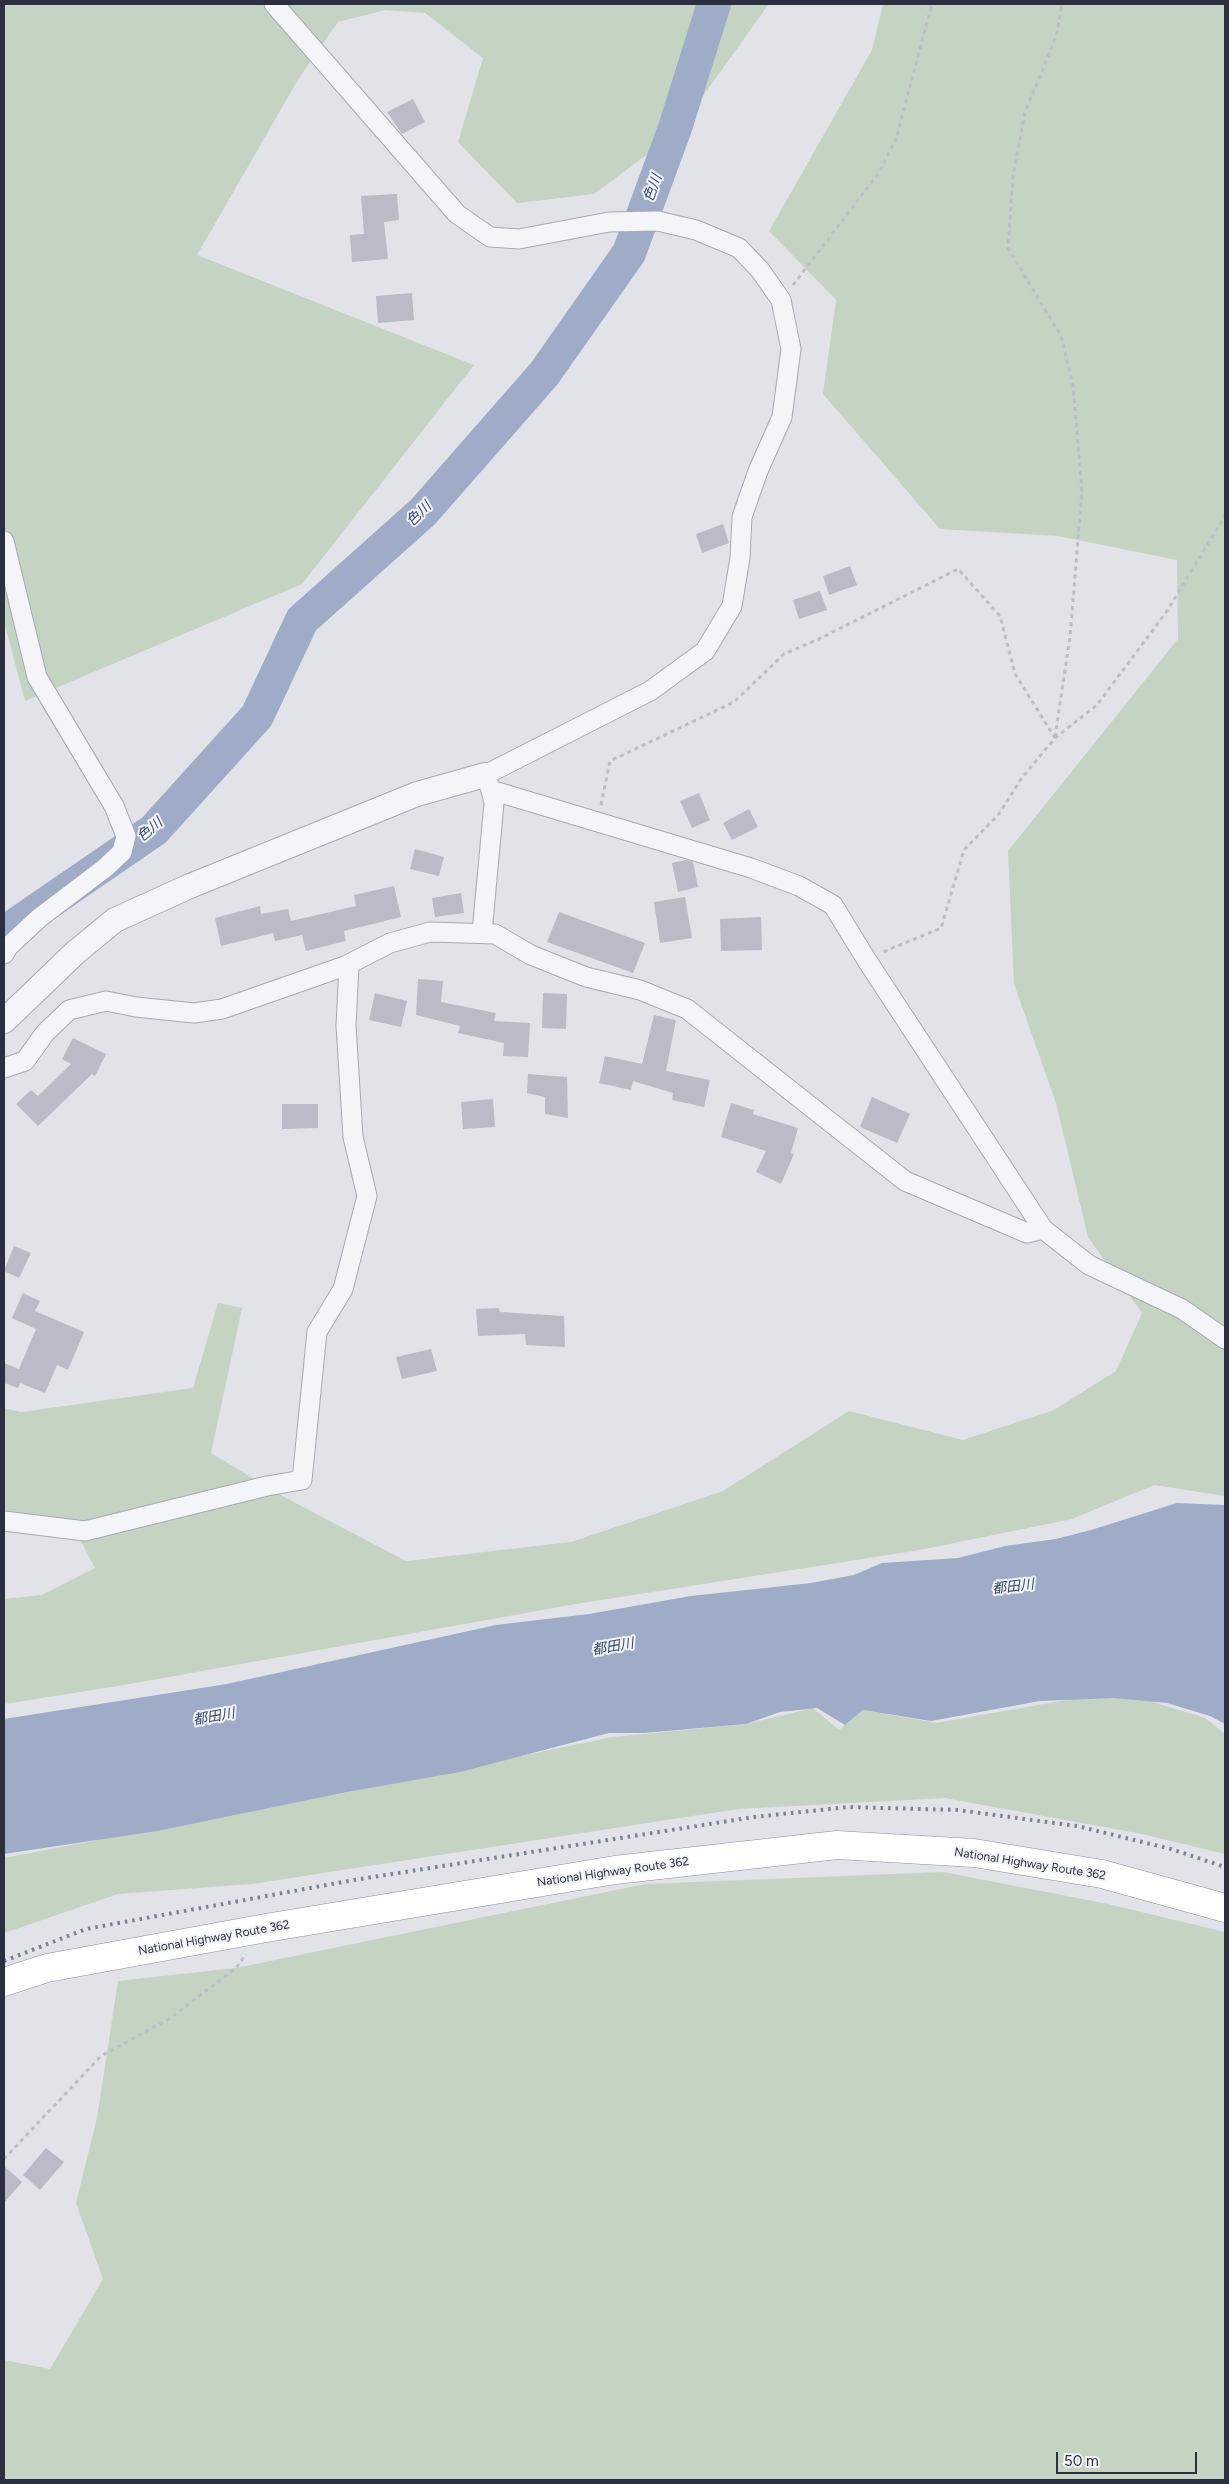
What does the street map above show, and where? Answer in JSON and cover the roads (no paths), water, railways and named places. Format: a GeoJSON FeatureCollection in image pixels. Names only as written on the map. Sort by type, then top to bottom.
{"type":"FeatureCollection","features":[{"type":"Feature","properties":{"kind":"highway","name":"National Highway Route 362"},"geometry":{"type":"LineString","coordinates":[[4,1982],[47,1968],[266,1928],[616,1870],[837,1845],[974,1853],[1083,1870],[1225,1908]]}},
{"type":"Feature","properties":{"kind":"street"},"geometry":{"type":"LineString","coordinates":[[4,1021],[76,952],[115,920],[190,886],[417,794],[488,783],[650,691],[705,651],[732,606],[740,558],[742,517],[758,471],[782,417],[791,349],[782,300],[760,270],[739,248],[696,230],[658,221],[609,222],[519,239],[490,237],[457,214],[274,4]]}},
{"type":"Feature","properties":{"kind":"street"},"geometry":{"type":"LineString","coordinates":[[4,541],[37,676],[114,806],[126,836],[122,852],[105,868],[39,918],[9,946],[4,954]]}},
{"type":"Feature","properties":{"kind":"street"},"geometry":{"type":"LineString","coordinates":[[488,783],[597,822],[751,868],[799,886],[833,905],[866,959],[1043,1229],[1089,1265],[1182,1309],[1225,1339]]}},
{"type":"Feature","properties":{"kind":"street"},"geometry":{"type":"LineString","coordinates":[[482,933],[494,803],[488,783]]}},
{"type":"Feature","properties":{"kind":"street"},"geometry":{"type":"LineString","coordinates":[[4,1068],[25,1061],[45,1033],[69,1010],[106,1001],[136,1007],[194,1013],[222,1009],[349,964],[390,942],[430,932],[495,934],[531,955],[586,977],[640,990],[687,1009],[905,1181],[1027,1233],[1043,1229]]}},
{"type":"Feature","properties":{"kind":"street"},"geometry":{"type":"LineString","coordinates":[[4,1521],[85,1532],[267,1486],[302,1480],[316,1332],[343,1289],[366,1196],[353,1137],[346,1026],[349,964]]}},
{"type":"Feature","properties":{"kind":"water","name":"都田川"},"geometry":{"type":"Polygon","coordinates":[[[1177,1503],[1225,1505],[1225,1724],[1210,1716],[1167,1703],[1114,1698],[1040,1701],[931,1721],[863,1710],[845,1725],[817,1708],[780,1712],[746,1724],[644,1733],[609,1733],[460,1772],[347,1792],[157,1831],[4,1854],[4,1719],[227,1684],[496,1625],[589,1614],[691,1596],[811,1583],[854,1575],[882,1563],[958,1558],[1005,1546],[1056,1539],[1177,1503]]]}},
{"type":"Feature","properties":{"kind":"waterway","name":"色川"},"geometry":{"type":"LineString","coordinates":[[4,933],[154,830],[257,716],[302,620],[423,512],[544,374],[629,253],[675,128],[714,4]]}},
{"type":"Feature","properties":{"kind":"railway"},"geometry":{"type":"LineString","coordinates":[[4,1961],[86,1929],[354,1880],[754,1817],[848,1807],[957,1810],[1077,1826],[1171,1849],[1225,1867]]}}]}
